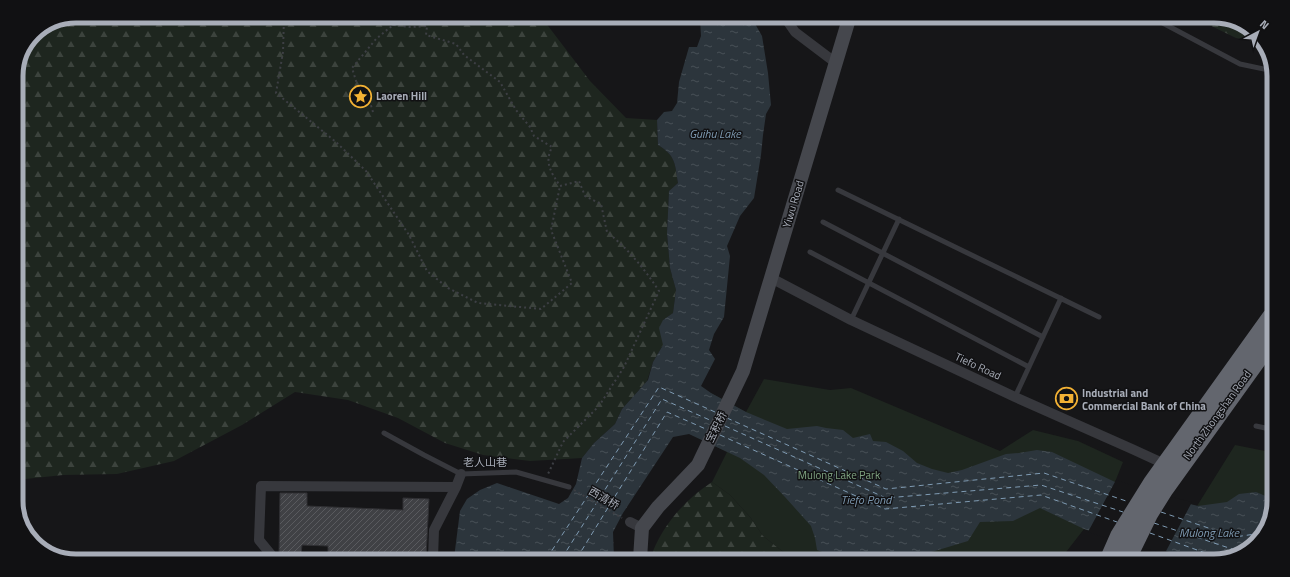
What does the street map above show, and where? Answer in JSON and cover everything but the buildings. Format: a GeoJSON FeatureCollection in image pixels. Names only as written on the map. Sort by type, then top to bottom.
{"type":"FeatureCollection","features":[{"type":"Feature","properties":{"kind":"highway","name":"North Zhongshan Road"},"geometry":{"type":"LineString","coordinates":[[1158,486],[1267,323]]}},
{"type":"Feature","properties":{"kind":"highway","name":"North Zhongshan Road"},"geometry":{"type":"LineString","coordinates":[[1171,468],[1267,347]]}},
{"type":"Feature","properties":{"kind":"highway"},"geometry":{"type":"LineString","coordinates":[[1111,554],[1119,536],[1158,486]]}},
{"type":"Feature","properties":{"kind":"highway"},"geometry":{"type":"LineString","coordinates":[[1130,554],[1150,514],[1158,486]]}},
{"type":"Feature","properties":{"kind":"main road","name":"Yiwu Road"},"geometry":{"type":"LineString","coordinates":[[735,389],[743,371],[848,23]]}},
{"type":"Feature","properties":{"kind":"main road","name":"宝积桥"},"geometry":{"type":"LineString","coordinates":[[636,525],[658,507],[698,465],[735,389]]}},
{"type":"Feature","properties":{"kind":"main road"},"geometry":{"type":"LineString","coordinates":[[636,525],[639,554]]}},
{"type":"Feature","properties":{"kind":"street"},"geometry":{"type":"LineString","coordinates":[[789,23],[795,32],[836,63]]}},
{"type":"Feature","properties":{"kind":"street","name":"Tiefo Road"},"geometry":{"type":"LineString","coordinates":[[771,278],[851,320],[1171,468]]}},
{"type":"Feature","properties":{"kind":"street"},"geometry":{"type":"LineString","coordinates":[[432,554],[434,530],[461,474]]}},
{"type":"Feature","properties":{"kind":"street"},"geometry":{"type":"LineString","coordinates":[[271,554],[259,540],[261,486],[456,487]]}},
{"type":"Feature","properties":{"kind":"lane"},"geometry":{"type":"LineString","coordinates":[[1163,23],[1240,64],[1266,69]]}},
{"type":"Feature","properties":{"kind":"lane"},"geometry":{"type":"LineString","coordinates":[[838,190],[1099,317]]}},
{"type":"Feature","properties":{"kind":"lane"},"geometry":{"type":"LineString","coordinates":[[851,320],[899,219]]}},
{"type":"Feature","properties":{"kind":"lane"},"geometry":{"type":"LineString","coordinates":[[823,222],[1043,337]]}},
{"type":"Feature","properties":{"kind":"lane"},"geometry":{"type":"LineString","coordinates":[[810,252],[1029,367]]}},
{"type":"Feature","properties":{"kind":"lane"},"geometry":{"type":"LineString","coordinates":[[1015,397],[1061,298]]}},
{"type":"Feature","properties":{"kind":"lane"},"geometry":{"type":"LineString","coordinates":[[1256,426],[1267,429]]}},
{"type":"Feature","properties":{"kind":"lane","name":"老人山巷"},"geometry":{"type":"LineString","coordinates":[[384,433],[461,474],[516,472],[569,487]]}},
{"type":"Feature","properties":{"kind":"path"},"geometry":{"type":"LineString","coordinates":[[284,23],[283,52],[276,94],[336,142],[366,171],[409,235],[427,271],[448,288],[478,303],[541,309],[572,283],[551,230],[560,186],[549,169],[549,153],[552,147],[534,136],[530,127],[516,110],[500,82],[464,55],[456,44],[426,35],[427,26],[411,27],[393,25],[390,23]]}},
{"type":"Feature","properties":{"kind":"path"},"geometry":{"type":"LineString","coordinates":[[372,112],[369,99],[357,84],[352,68],[376,39],[393,25]]}},
{"type":"Feature","properties":{"kind":"path"},"geometry":{"type":"LineString","coordinates":[[545,480],[563,442],[600,406],[624,367],[659,291],[645,270],[621,243],[607,232],[601,204],[585,196],[579,181],[560,186]]}},
{"type":"Feature","properties":{"kind":"path","name":"西清桥"},"geometry":{"type":"LineString","coordinates":[[569,487],[636,525]]}},
{"type":"Feature","properties":{"kind":"green space"},"geometry":{"type":"Polygon","coordinates":[[[76,23],[546,23],[590,81],[626,118],[657,120],[658,145],[668,153],[674,161],[678,183],[669,191],[667,233],[670,268],[676,290],[673,313],[663,320],[663,345],[653,362],[647,381],[622,409],[615,424],[594,443],[582,458],[530,461],[483,455],[445,443],[398,418],[348,400],[295,392],[242,425],[174,461],[117,474],[63,475],[23,479],[23,73],[27,56],[32,47],[47,32],[56,27],[76,23]]]}},
{"type":"Feature","properties":{"kind":"green space"},"geometry":{"type":"Polygon","coordinates":[[[1205,23],[1224,24],[1234,27],[1238,29],[1238,38],[1205,23]]]}},
{"type":"Feature","properties":{"kind":"green space","name":"Mulong Lake Park"},"geometry":{"type":"Polygon","coordinates":[[[764,379],[830,390],[851,388],[1000,451],[1033,430],[1078,441],[1123,462],[1115,482],[1154,495],[1197,506],[1235,445],[1267,451],[1266,511],[1260,527],[1249,541],[1237,549],[1221,554],[1173,554],[1170,552],[1128,543],[1084,529],[1065,554],[786,554],[763,536],[750,517],[730,495],[712,482],[727,452],[690,434],[711,393],[746,412],[764,379]]]}},
{"type":"Feature","properties":{"kind":"green space"},"geometry":{"type":"Polygon","coordinates":[[[712,482],[730,495],[750,517],[763,536],[786,554],[652,554],[667,525],[683,506],[712,482]]]}},
{"type":"Feature","properties":{"kind":"water"},"geometry":{"type":"Polygon","coordinates":[[[700,23],[755,23],[762,36],[771,105],[766,114],[754,198],[740,216],[727,246],[730,256],[724,317],[714,334],[709,350],[715,359],[701,386],[746,412],[787,429],[817,426],[843,430],[853,438],[870,434],[873,441],[886,442],[903,451],[917,463],[948,473],[962,470],[1006,454],[1037,450],[1052,452],[1115,482],[1154,495],[1198,506],[1227,502],[1239,494],[1256,492],[1267,497],[1267,501],[1263,521],[1254,536],[1237,549],[1221,554],[1173,554],[1170,552],[1128,543],[1084,529],[1040,508],[1013,521],[980,522],[968,541],[925,554],[827,554],[817,550],[811,526],[764,475],[740,458],[689,434],[673,437],[623,513],[613,532],[614,554],[455,554],[460,511],[467,499],[480,490],[497,483],[559,504],[568,498],[576,484],[582,458],[594,443],[615,424],[622,409],[648,380],[653,362],[663,345],[659,328],[663,320],[673,313],[676,290],[670,268],[667,233],[669,191],[678,183],[674,161],[664,149],[658,145],[657,120],[664,112],[672,111],[677,103],[679,82],[689,47],[697,47],[701,36],[700,23]]]}},
{"type":"Feature","properties":{"kind":"pier"},"geometry":{"type":"Polygon","coordinates":[[[1116,480],[1155,493],[1192,502],[1165,553],[1127,545],[1088,532],[1116,480]]]}},
{"type":"Feature","properties":{"kind":"ferry route"},"geometry":{"type":"LineString","coordinates":[[550,554],[659,387],[715,412]]}},
{"type":"Feature","properties":{"kind":"ferry route"},"geometry":{"type":"LineString","coordinates":[[565,554],[662,399],[712,421]]}},
{"type":"Feature","properties":{"kind":"ferry route"},"geometry":{"type":"LineString","coordinates":[[579,554],[667,412],[708,430]]}},
{"type":"Feature","properties":{"kind":"ferry route"},"geometry":{"type":"LineString","coordinates":[[727,418],[886,489],[1044,473],[1129,502]]}},
{"type":"Feature","properties":{"kind":"ferry route"},"geometry":{"type":"LineString","coordinates":[[725,426],[886,498],[1041,485],[1123,512]]}},
{"type":"Feature","properties":{"kind":"ferry route"},"geometry":{"type":"LineString","coordinates":[[720,435],[885,509],[1041,495],[1117,522]]}},
{"type":"Feature","properties":{"kind":"ferry route"},"geometry":{"type":"LineString","coordinates":[[1161,512],[1235,537],[1255,534]]}},
{"type":"Feature","properties":{"kind":"ferry route"},"geometry":{"type":"LineString","coordinates":[[1154,523],[1234,550]]}},
{"type":"Feature","properties":{"kind":"ferry route"},"geometry":{"type":"LineString","coordinates":[[1150,533],[1208,554]]}},
{"type":"Feature","properties":{"kind":"place","name":"Laoren Hill"},"geometry":{"type":"Point","coordinates":[360,96]}},
{"type":"Feature","properties":{"kind":"place","name":"Industrial and Commercial Bank of China"},"geometry":{"type":"Point","coordinates":[1067,399]}},
{"type":"Feature","properties":{"kind":"water label","name":"Guihu Lake"},"geometry":{"type":"Point","coordinates":[715,134]}},
{"type":"Feature","properties":{"kind":"water label","name":"Tiefo Pond"},"geometry":{"type":"Point","coordinates":[866,500]}},
{"type":"Feature","properties":{"kind":"water label","name":"Mulong Lake"},"geometry":{"type":"Point","coordinates":[1209,533]}}]}
